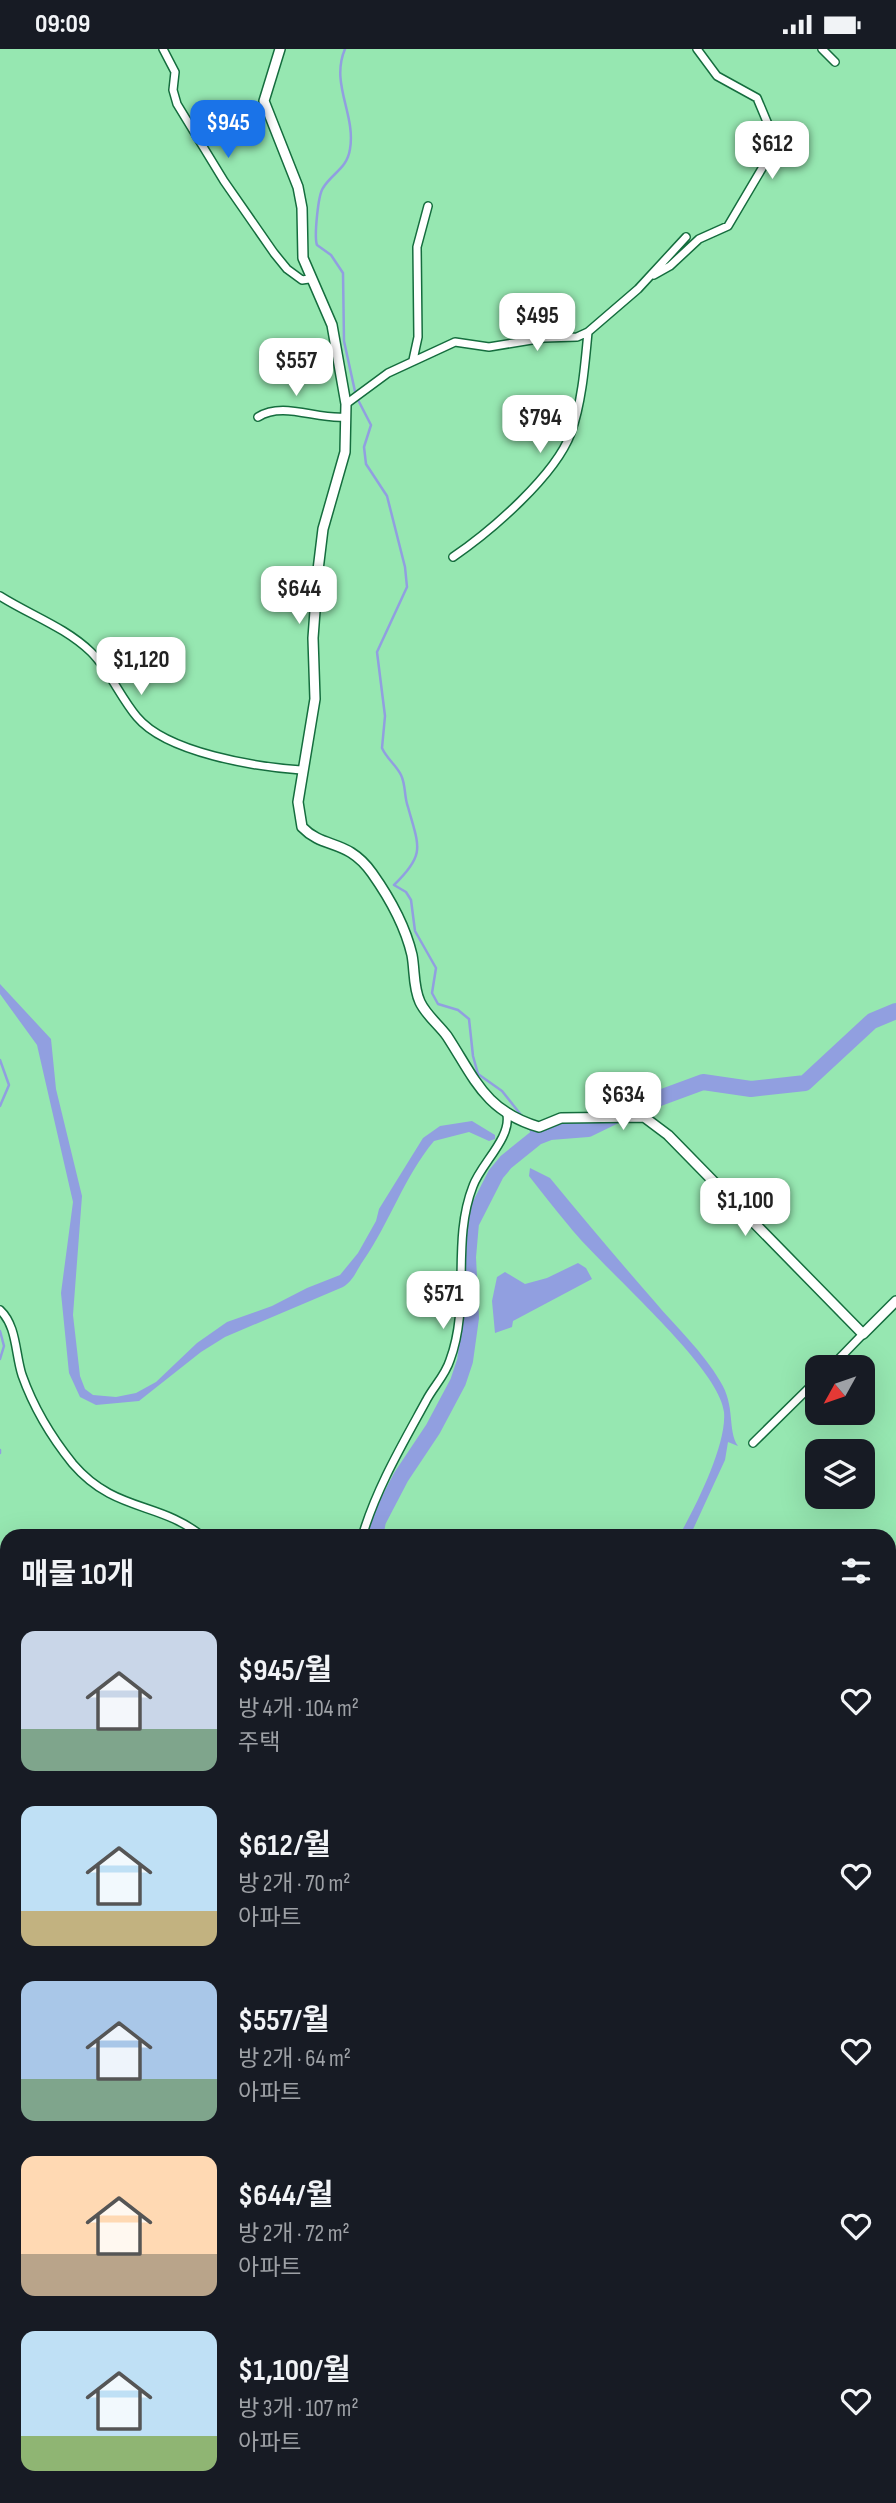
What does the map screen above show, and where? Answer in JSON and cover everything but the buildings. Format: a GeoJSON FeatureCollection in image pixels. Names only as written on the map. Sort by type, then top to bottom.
{"type":"FeatureCollection","features":[{"type":"Feature","properties":{"kind":"street"},"geometry":{"type":"LineString","coordinates":[[163,49],[175,72],[173,90],[177,104],[224,181],[287,269],[302,280],[309,279]]}},
{"type":"Feature","properties":{"kind":"street"},"geometry":{"type":"LineString","coordinates":[[281,49],[264,101],[298,187],[302,208],[301,247],[309,279],[325,304],[332,325],[346,404],[345,452],[321,546],[313,638],[315,699],[301,771],[298,813],[302,827],[318,839],[348,849],[370,871],[394,908],[408,943],[422,1005],[446,1035],[474,1083],[507,1115],[539,1127],[561,1118],[644,1117],[668,1135],[863,1334]]}},
{"type":"Feature","properties":{"kind":"street"},"geometry":{"type":"LineString","coordinates":[[346,404],[388,373],[455,342],[489,347],[544,338],[577,337],[588,332],[699,239],[728,226],[764,165],[768,154],[770,129],[757,98],[717,76],[697,49]]}},
{"type":"Feature","properties":{"kind":"street"},"geometry":{"type":"LineString","coordinates":[[822,49],[835,62]]}},
{"type":"Feature","properties":{"kind":"street"},"geometry":{"type":"LineString","coordinates":[[413,360],[418,337],[417,247],[428,206]]}},
{"type":"Feature","properties":{"kind":"street"},"geometry":{"type":"LineString","coordinates":[[638,289],[686,237]]}},
{"type":"Feature","properties":{"kind":"street"},"geometry":{"type":"LineString","coordinates":[[453,557],[482,537],[515,505],[546,472],[570,435],[588,332]]}},
{"type":"Feature","properties":{"kind":"street"},"geometry":{"type":"LineString","coordinates":[[258,417],[267,411],[280,410],[330,418],[345,417]]}},
{"type":"Feature","properties":{"kind":"street"},"geometry":{"type":"LineString","coordinates":[[0,596],[67,633],[90,651],[136,716],[152,730],[198,751],[301,771]]}},
{"type":"Feature","properties":{"kind":"street"},"geometry":{"type":"LineString","coordinates":[[364,1529],[372,1502],[450,1360],[461,1312],[463,1225],[473,1186],[508,1123],[507,1115]]}},
{"type":"Feature","properties":{"kind":"street"},"geometry":{"type":"LineString","coordinates":[[843,1355],[896,1301]]}},
{"type":"Feature","properties":{"kind":"street"},"geometry":{"type":"LineString","coordinates":[[0,1310],[10,1322],[22,1373],[32,1397],[74,1465],[112,1497],[173,1518],[190,1529]]}},
{"type":"Feature","properties":{"kind":"street"},"geometry":{"type":"LineString","coordinates":[[753,1443],[805,1392]]}},
{"type":"Feature","properties":{"kind":"water"},"geometry":{"type":"Polygon","coordinates":[[[0,984],[51,1039],[56,1089],[82,1196],[73,1315],[80,1376],[85,1389],[93,1395],[116,1397],[136,1393],[156,1382],[197,1343],[227,1322],[272,1306],[340,1275],[358,1253],[376,1221],[379,1209],[423,1138],[440,1126],[472,1121],[495,1135],[495,1139],[489,1141],[469,1132],[434,1141],[414,1170],[372,1247],[343,1287],[225,1337],[201,1352],[139,1401],[96,1405],[80,1397],[69,1373],[61,1293],[73,1202],[37,1045],[0,994],[0,984]]]}},
{"type":"Feature","properties":{"kind":"water"},"geometry":{"type":"Polygon","coordinates":[[[530,1168],[550,1178],[698,1350],[725,1390],[738,1446],[728,1442],[725,1460],[693,1529],[683,1529],[709,1476],[724,1426],[724,1412],[717,1393],[681,1344],[584,1244],[529,1176],[530,1168]]]}},
{"type":"Feature","properties":{"kind":"water"},"geometry":{"type":"Polygon","coordinates":[[[578,1263],[586,1268],[592,1279],[513,1321],[512,1327],[495,1333],[492,1301],[497,1277],[505,1272],[525,1284],[547,1278],[578,1263]]]}},
{"type":"Feature","properties":{"kind":"waterway"},"geometry":{"type":"LineString","coordinates":[[345,49],[340,74],[350,124],[350,149],[343,166],[321,192],[316,241],[317,245],[331,255],[343,273],[344,341],[356,396],[371,425],[364,447],[366,464],[387,496],[405,567],[407,587],[377,652],[385,716],[382,748],[403,779],[417,841],[411,865],[394,885],[406,892],[411,900],[415,931],[436,968],[432,993],[438,1004],[458,1010],[469,1019],[478,1074],[502,1091],[525,1120]]}},
{"type":"Feature","properties":{"kind":"waterway"},"geometry":{"type":"LineString","coordinates":[[376,1529],[401,1477],[433,1429],[458,1382],[465,1361],[471,1318],[468,1257],[471,1223],[496,1174],[506,1162],[537,1137],[550,1132],[588,1129],[627,1110],[703,1082],[751,1089],[805,1083],[872,1021],[896,1011]]}},
{"type":"Feature","properties":{"kind":"waterway"},"geometry":{"type":"LineString","coordinates":[[0,1060],[9,1085],[0,1106]]}},
{"type":"Feature","properties":{"kind":"waterway"},"geometry":{"type":"LineString","coordinates":[[527,1147],[532,1133],[528,1125]]}},
{"type":"Feature","properties":{"kind":"waterway"},"geometry":{"type":"LineString","coordinates":[[0,1331],[4,1346],[0,1359]]}}]}
